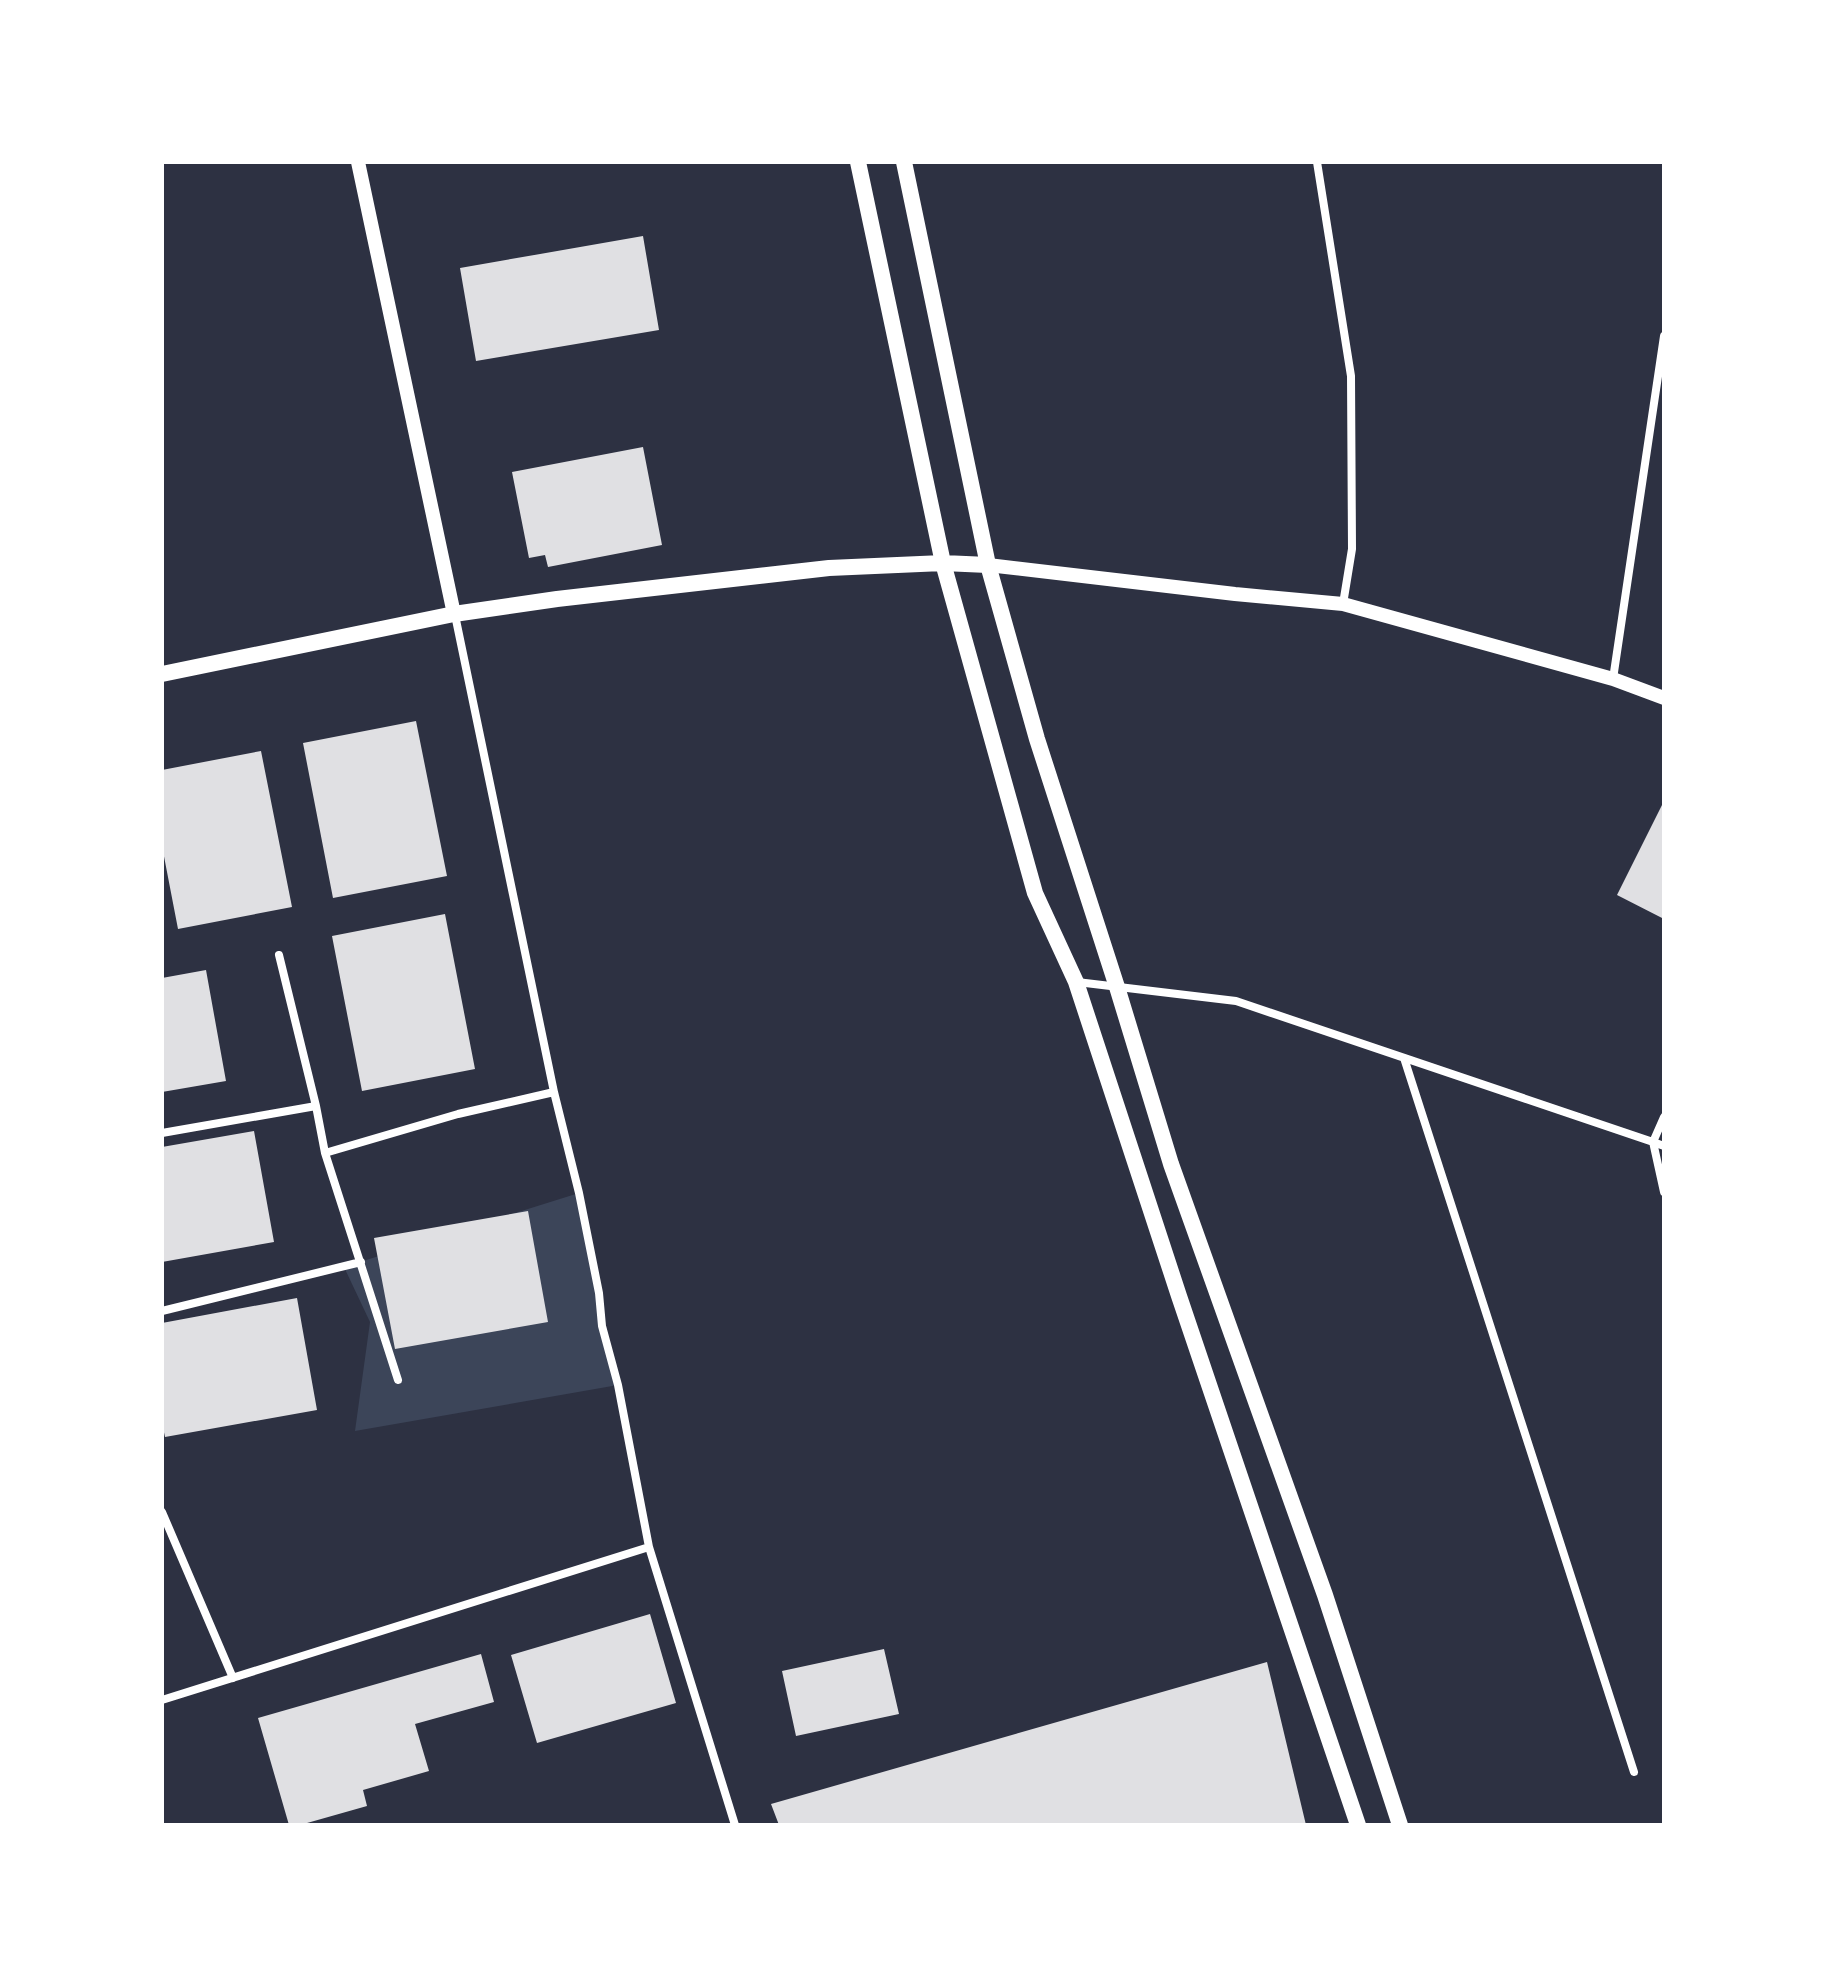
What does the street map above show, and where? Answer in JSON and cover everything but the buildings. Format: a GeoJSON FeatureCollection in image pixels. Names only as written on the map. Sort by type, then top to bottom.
{"type":"FeatureCollection","features":[{"type":"Feature","properties":{"kind":"main road"},"geometry":{"type":"LineString","coordinates":[[858,162],[943,563],[1035,893],[1076,982],[1358,1825]]}},
{"type":"Feature","properties":{"kind":"main road"},"geometry":{"type":"LineString","coordinates":[[904,162],[988,565],[1037,739],[1171,1164],[1325,1595],[1400,1825]]}},
{"type":"Feature","properties":{"kind":"main road"},"geometry":{"type":"LineString","coordinates":[[162,674],[454,614],[557,599],[829,568],[943,563],[988,565]]}},
{"type":"Feature","properties":{"kind":"street"},"geometry":{"type":"LineString","coordinates":[[358,162],[554,1092],[579,1193],[599,1293],[602,1326],[618,1385],[649,1547],[735,1825]]}},
{"type":"Feature","properties":{"kind":"street"},"geometry":{"type":"LineString","coordinates":[[1317,162],[1351,376],[1352,549],[1343,604]]}},
{"type":"Feature","properties":{"kind":"street"},"geometry":{"type":"LineString","coordinates":[[1613,679],[1664,336]]}},
{"type":"Feature","properties":{"kind":"street"},"geometry":{"type":"LineString","coordinates":[[988,565],[1343,604],[1613,679],[1664,698]]}},
{"type":"Feature","properties":{"kind":"street"},"geometry":{"type":"LineString","coordinates":[[279,955],[325,1153],[398,1380]]}},
{"type":"Feature","properties":{"kind":"street"},"geometry":{"type":"LineString","coordinates":[[1076,982],[1236,1001],[1664,1146]]}},
{"type":"Feature","properties":{"kind":"street"},"geometry":{"type":"LineString","coordinates":[[1404,1058],[1634,1772]]}},
{"type":"Feature","properties":{"kind":"street"},"geometry":{"type":"LineString","coordinates":[[325,1153],[458,1114],[554,1092]]}},
{"type":"Feature","properties":{"kind":"street"},"geometry":{"type":"LineString","coordinates":[[162,1133],[316,1106]]}},
{"type":"Feature","properties":{"kind":"street"},"geometry":{"type":"LineString","coordinates":[[1664,1117],[1653,1142],[1664,1192]]}},
{"type":"Feature","properties":{"kind":"street"},"geometry":{"type":"LineString","coordinates":[[162,1311],[361,1262]]}},
{"type":"Feature","properties":{"kind":"street"},"geometry":{"type":"LineString","coordinates":[[162,1512],[233,1678]]}},
{"type":"Feature","properties":{"kind":"street"},"geometry":{"type":"LineString","coordinates":[[162,1700],[649,1547]]}},
{"type":"Feature","properties":{"kind":"shaded area"},"geometry":{"type":"Polygon","coordinates":[[[579,1193],[618,1385],[355,1431],[370,1322],[344,1267],[579,1193]]]}}]}
